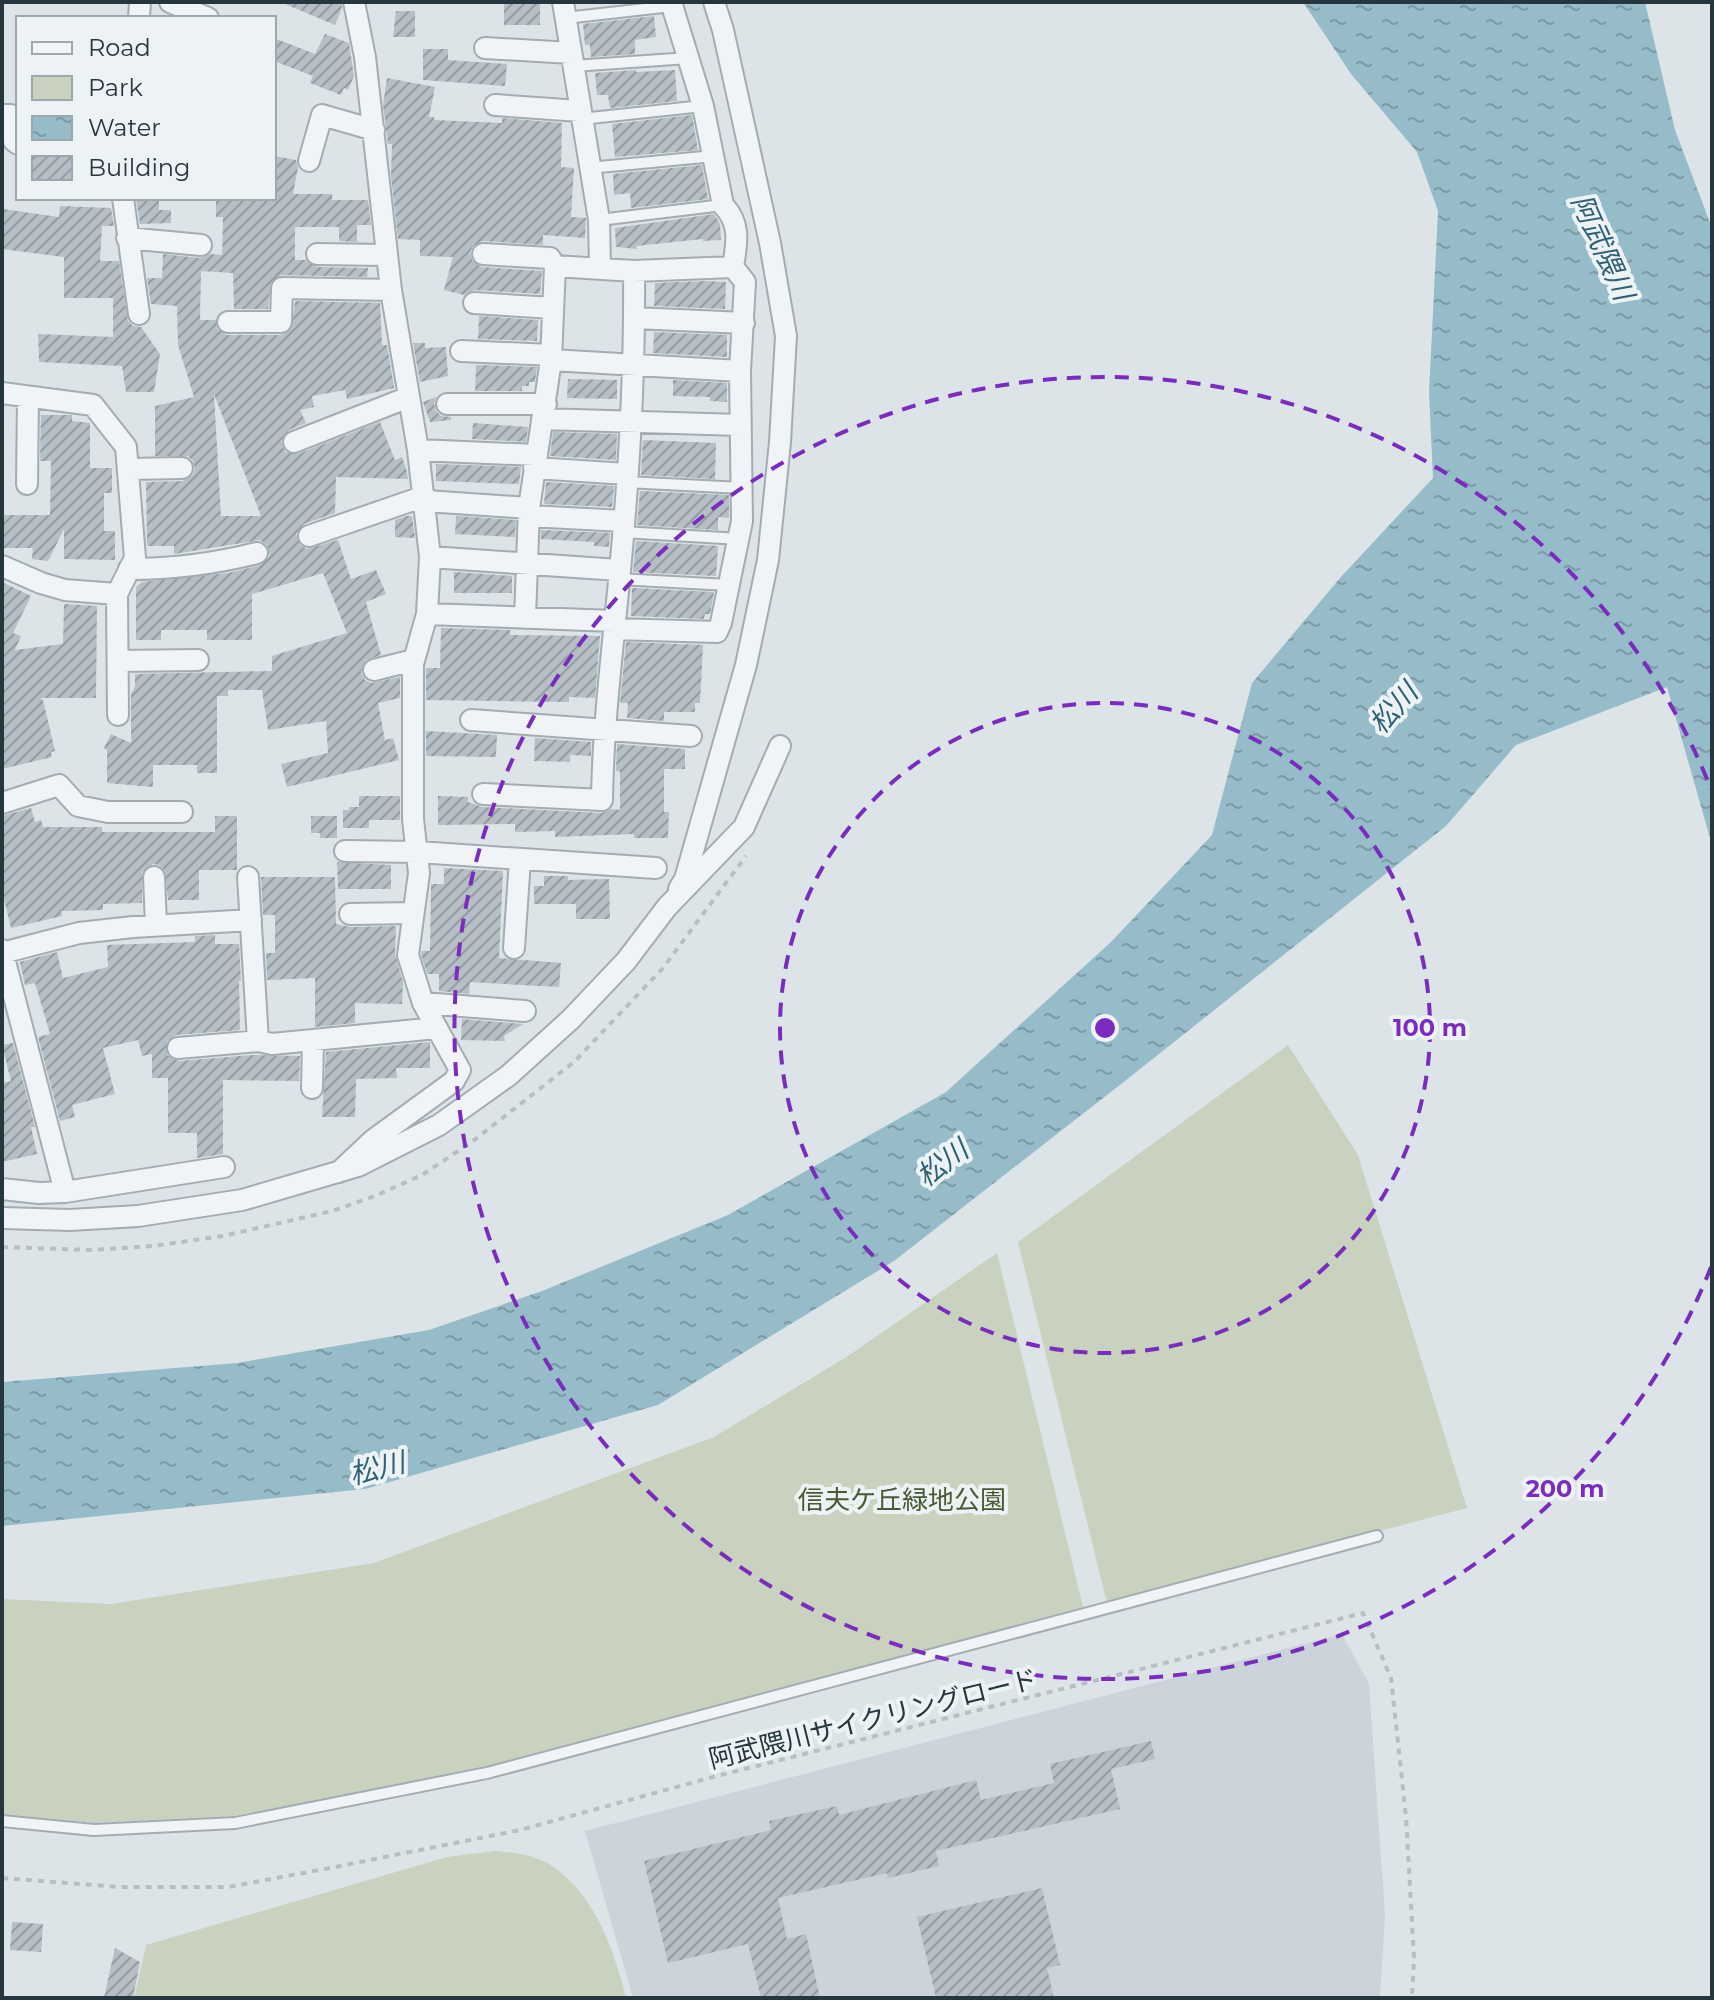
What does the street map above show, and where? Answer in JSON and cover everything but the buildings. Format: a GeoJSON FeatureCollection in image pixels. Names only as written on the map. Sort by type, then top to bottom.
{"type":"FeatureCollection","features":[{"type":"Feature","properties":{"kind":"street"},"geometry":{"type":"LineString","coordinates":[[170,2],[203,16]]}},
{"type":"Feature","properties":{"kind":"street"},"geometry":{"type":"LineString","coordinates":[[339,1172],[373,1140],[454,1081],[460,1070],[423,1003],[408,955],[419,873],[413,819],[411,702],[414,660],[427,614],[430,557],[418,450],[391,290],[365,57],[354,2]]}},
{"type":"Feature","properties":{"kind":"street"},"geometry":{"type":"LineString","coordinates":[[2,1218],[70,1220],[138,1216],[242,1200],[358,1166],[439,1125],[508,1076],[571,1019],[626,961],[685,879],[746,665],[768,560],[786,336],[770,243],[723,30],[714,2]]}},
{"type":"Feature","properties":{"kind":"street"},"geometry":{"type":"LineString","coordinates":[[427,614],[717,632],[721,623],[740,539],[740,371],[745,282],[733,267],[738,235],[734,217],[723,205],[703,106],[671,4]]}},
{"type":"Feature","properties":{"kind":"street"},"geometry":{"type":"LineString","coordinates":[[564,10],[599,220],[600,268]]}},
{"type":"Feature","properties":{"kind":"street"},"geometry":{"type":"LineString","coordinates":[[485,48],[572,59]]}},
{"type":"Feature","properties":{"kind":"street"},"geometry":{"type":"LineString","coordinates":[[495,105],[581,115]]}},
{"type":"Feature","properties":{"kind":"street"},"geometry":{"type":"LineString","coordinates":[[2,115],[11,115],[16,142]]}},
{"type":"Feature","properties":{"kind":"street"},"geometry":{"type":"LineString","coordinates":[[309,161],[322,115],[374,130]]}},
{"type":"Feature","properties":{"kind":"street"},"geometry":{"type":"LineString","coordinates":[[123,200],[139,314]]}},
{"type":"Feature","properties":{"kind":"street"},"geometry":{"type":"LineString","coordinates":[[127,238],[201,245]]}},
{"type":"Feature","properties":{"kind":"street"},"geometry":{"type":"LineString","coordinates":[[317,254],[387,255]]}},
{"type":"Feature","properties":{"kind":"street"},"geometry":{"type":"LineString","coordinates":[[483,254],[550,258],[555,266],[552,358],[529,512],[525,618]]}},
{"type":"Feature","properties":{"kind":"street"},"geometry":{"type":"LineString","coordinates":[[555,266],[634,271],[733,267]]}},
{"type":"Feature","properties":{"kind":"street"},"geometry":{"type":"LineString","coordinates":[[483,794],[602,800],[603,730],[631,423],[634,271]]}},
{"type":"Feature","properties":{"kind":"street"},"geometry":{"type":"LineString","coordinates":[[228,322],[281,322],[282,288],[391,290]]}},
{"type":"Feature","properties":{"kind":"street"},"geometry":{"type":"LineString","coordinates":[[474,303],[553,308]]}},
{"type":"Feature","properties":{"kind":"street"},"geometry":{"type":"LineString","coordinates":[[635,318],[744,323]]}},
{"type":"Feature","properties":{"kind":"street"},"geometry":{"type":"LineString","coordinates":[[461,351],[740,371]]}},
{"type":"Feature","properties":{"kind":"street"},"geometry":{"type":"LineString","coordinates":[[2,393],[93,405],[126,447],[135,558],[117,594],[118,715]]}},
{"type":"Feature","properties":{"kind":"street"},"geometry":{"type":"LineString","coordinates":[[27,484],[28,397]]}},
{"type":"Feature","properties":{"kind":"street"},"geometry":{"type":"LineString","coordinates":[[294,442],[409,397]]}},
{"type":"Feature","properties":{"kind":"street"},"geometry":{"type":"LineString","coordinates":[[447,404],[631,423],[740,425]]}},
{"type":"Feature","properties":{"kind":"street"},"geometry":{"type":"LineString","coordinates":[[418,450],[535,461],[626,478]]}},
{"type":"Feature","properties":{"kind":"street"},"geometry":{"type":"LineString","coordinates":[[128,469],[182,468]]}},
{"type":"Feature","properties":{"kind":"street"},"geometry":{"type":"LineString","coordinates":[[309,536],[425,499],[623,526]]}},
{"type":"Feature","properties":{"kind":"street"},"geometry":{"type":"LineString","coordinates":[[129,569],[215,564],[257,553]]}},
{"type":"Feature","properties":{"kind":"street"},"geometry":{"type":"LineString","coordinates":[[430,557],[619,575]]}},
{"type":"Feature","properties":{"kind":"street"},"geometry":{"type":"LineString","coordinates":[[2,566],[65,590],[117,594]]}},
{"type":"Feature","properties":{"kind":"street"},"geometry":{"type":"LineString","coordinates":[[118,661],[198,660]]}},
{"type":"Feature","properties":{"kind":"street"},"geometry":{"type":"LineString","coordinates":[[374,670],[414,660]]}},
{"type":"Feature","properties":{"kind":"street"},"geometry":{"type":"LineString","coordinates":[[471,720],[691,736]]}},
{"type":"Feature","properties":{"kind":"street"},"geometry":{"type":"LineString","coordinates":[[667,907],[744,827],[780,746]]}},
{"type":"Feature","properties":{"kind":"street"},"geometry":{"type":"LineString","coordinates":[[2,803],[59,785],[78,806],[108,812],[182,812]]}},
{"type":"Feature","properties":{"kind":"street"},"geometry":{"type":"LineString","coordinates":[[345,851],[418,852],[656,868]]}},
{"type":"Feature","properties":{"kind":"street"},"geometry":{"type":"LineString","coordinates":[[514,948],[520,859]]}},
{"type":"Feature","properties":{"kind":"street"},"geometry":{"type":"LineString","coordinates":[[154,877],[156,925]]}},
{"type":"Feature","properties":{"kind":"street"},"geometry":{"type":"LineString","coordinates":[[248,877],[258,1041]]}},
{"type":"Feature","properties":{"kind":"street"},"geometry":{"type":"LineString","coordinates":[[350,914],[413,913]]}},
{"type":"Feature","properties":{"kind":"street"},"geometry":{"type":"LineString","coordinates":[[65,1192],[2,952],[79,933],[251,920]]}},
{"type":"Feature","properties":{"kind":"street"},"geometry":{"type":"LineString","coordinates":[[423,1003],[525,1011]]}},
{"type":"Feature","properties":{"kind":"street"},"geometry":{"type":"LineString","coordinates":[[178,1048],[258,1041],[272,1044],[437,1028]]}},
{"type":"Feature","properties":{"kind":"street"},"geometry":{"type":"LineString","coordinates":[[312,1088],[313,1040]]}},
{"type":"Feature","properties":{"kind":"street"},"geometry":{"type":"LineString","coordinates":[[2,1189],[65,1192],[224,1167]]}},
{"type":"Feature","properties":{"kind":"lane"},"geometry":{"type":"LineString","coordinates":[[564,10],[671,4]]}},
{"type":"Feature","properties":{"kind":"lane"},"geometry":{"type":"LineString","coordinates":[[572,59],[689,58]]}},
{"type":"Feature","properties":{"kind":"lane"},"geometry":{"type":"LineString","coordinates":[[581,115],[703,106]]}},
{"type":"Feature","properties":{"kind":"lane"},"geometry":{"type":"LineString","coordinates":[[589,168],[714,155]]}},
{"type":"Feature","properties":{"kind":"lane"},"geometry":{"type":"LineString","coordinates":[[599,220],[723,205]]}},
{"type":"Feature","properties":{"kind":"lane"},"geometry":{"type":"LineString","coordinates":[[626,478],[742,488]]}},
{"type":"Feature","properties":{"kind":"lane"},"geometry":{"type":"LineString","coordinates":[[623,526],[740,539]]}},
{"type":"Feature","properties":{"kind":"lane"},"geometry":{"type":"LineString","coordinates":[[619,575],[728,585]]}},
{"type":"Feature","properties":{"kind":"lane"},"geometry":{"type":"LineString","coordinates":[[2,1821],[94,1830],[235,1823],[487,1773],[1377,1536]]}},
{"type":"Feature","properties":{"kind":"path","name":"阿武隈川サイクリングロード"},"geometry":{"type":"LineString","coordinates":[[2,1878],[120,1887],[228,1887],[330,1868],[520,1830],[729,1773],[1363,1613],[1391,1678],[1406,1817],[1414,1957],[1412,1998]]}},
{"type":"Feature","properties":{"kind":"shaded area"},"geometry":{"type":"Polygon","coordinates":[[[1342,1634],[1369,1684],[1385,1916],[1380,1998],[633,1998],[585,1831],[1342,1634]]]}},
{"type":"Feature","properties":{"kind":"green space"},"geometry":{"type":"Polygon","coordinates":[[[1288,1045],[1358,1155],[1467,1508],[1107,1603],[1018,1242],[1288,1045]]]}},
{"type":"Feature","properties":{"kind":"green space","name":"信夫ケ丘緑地公園"},"geometry":{"type":"Polygon","coordinates":[[[997,1253],[1083,1607],[485,1767],[233,1816],[93,1823],[2,1814],[2,1599],[111,1604],[374,1563],[714,1437],[848,1356],[997,1253]]]}},
{"type":"Feature","properties":{"kind":"green space"},"geometry":{"type":"Polygon","coordinates":[[[495,1851],[541,1860],[555,1868],[582,1894],[609,1944],[626,1998],[134,1998],[146,1945],[447,1857],[495,1851]]]}},
{"type":"Feature","properties":{"kind":"water"},"geometry":{"type":"Polygon","coordinates":[[[1303,2],[1645,2],[1675,130],[1712,228],[1712,845],[1667,687],[1516,745],[1446,826],[894,1261],[658,1405],[365,1489],[2,1526],[2,1382],[237,1363],[429,1330],[542,1291],[728,1215],[946,1092],[1111,942],[1212,835],[1252,683],[1340,578],[1433,478],[1429,392],[1438,211],[1417,152],[1351,74],[1303,2]]]}},
{"type":"Feature","properties":{"kind":"water label","name":"阿武隈川"},"geometry":{"type":"Point","coordinates":[1603,247]}},
{"type":"Feature","properties":{"kind":"water label","name":"松川"},"geometry":{"type":"Point","coordinates":[1393,708]}},
{"type":"Feature","properties":{"kind":"water label","name":"松川"},"geometry":{"type":"Point","coordinates":[942,1163]}},
{"type":"Feature","properties":{"kind":"water label","name":"松川"},"geometry":{"type":"Point","coordinates":[377,1468]}}]}
